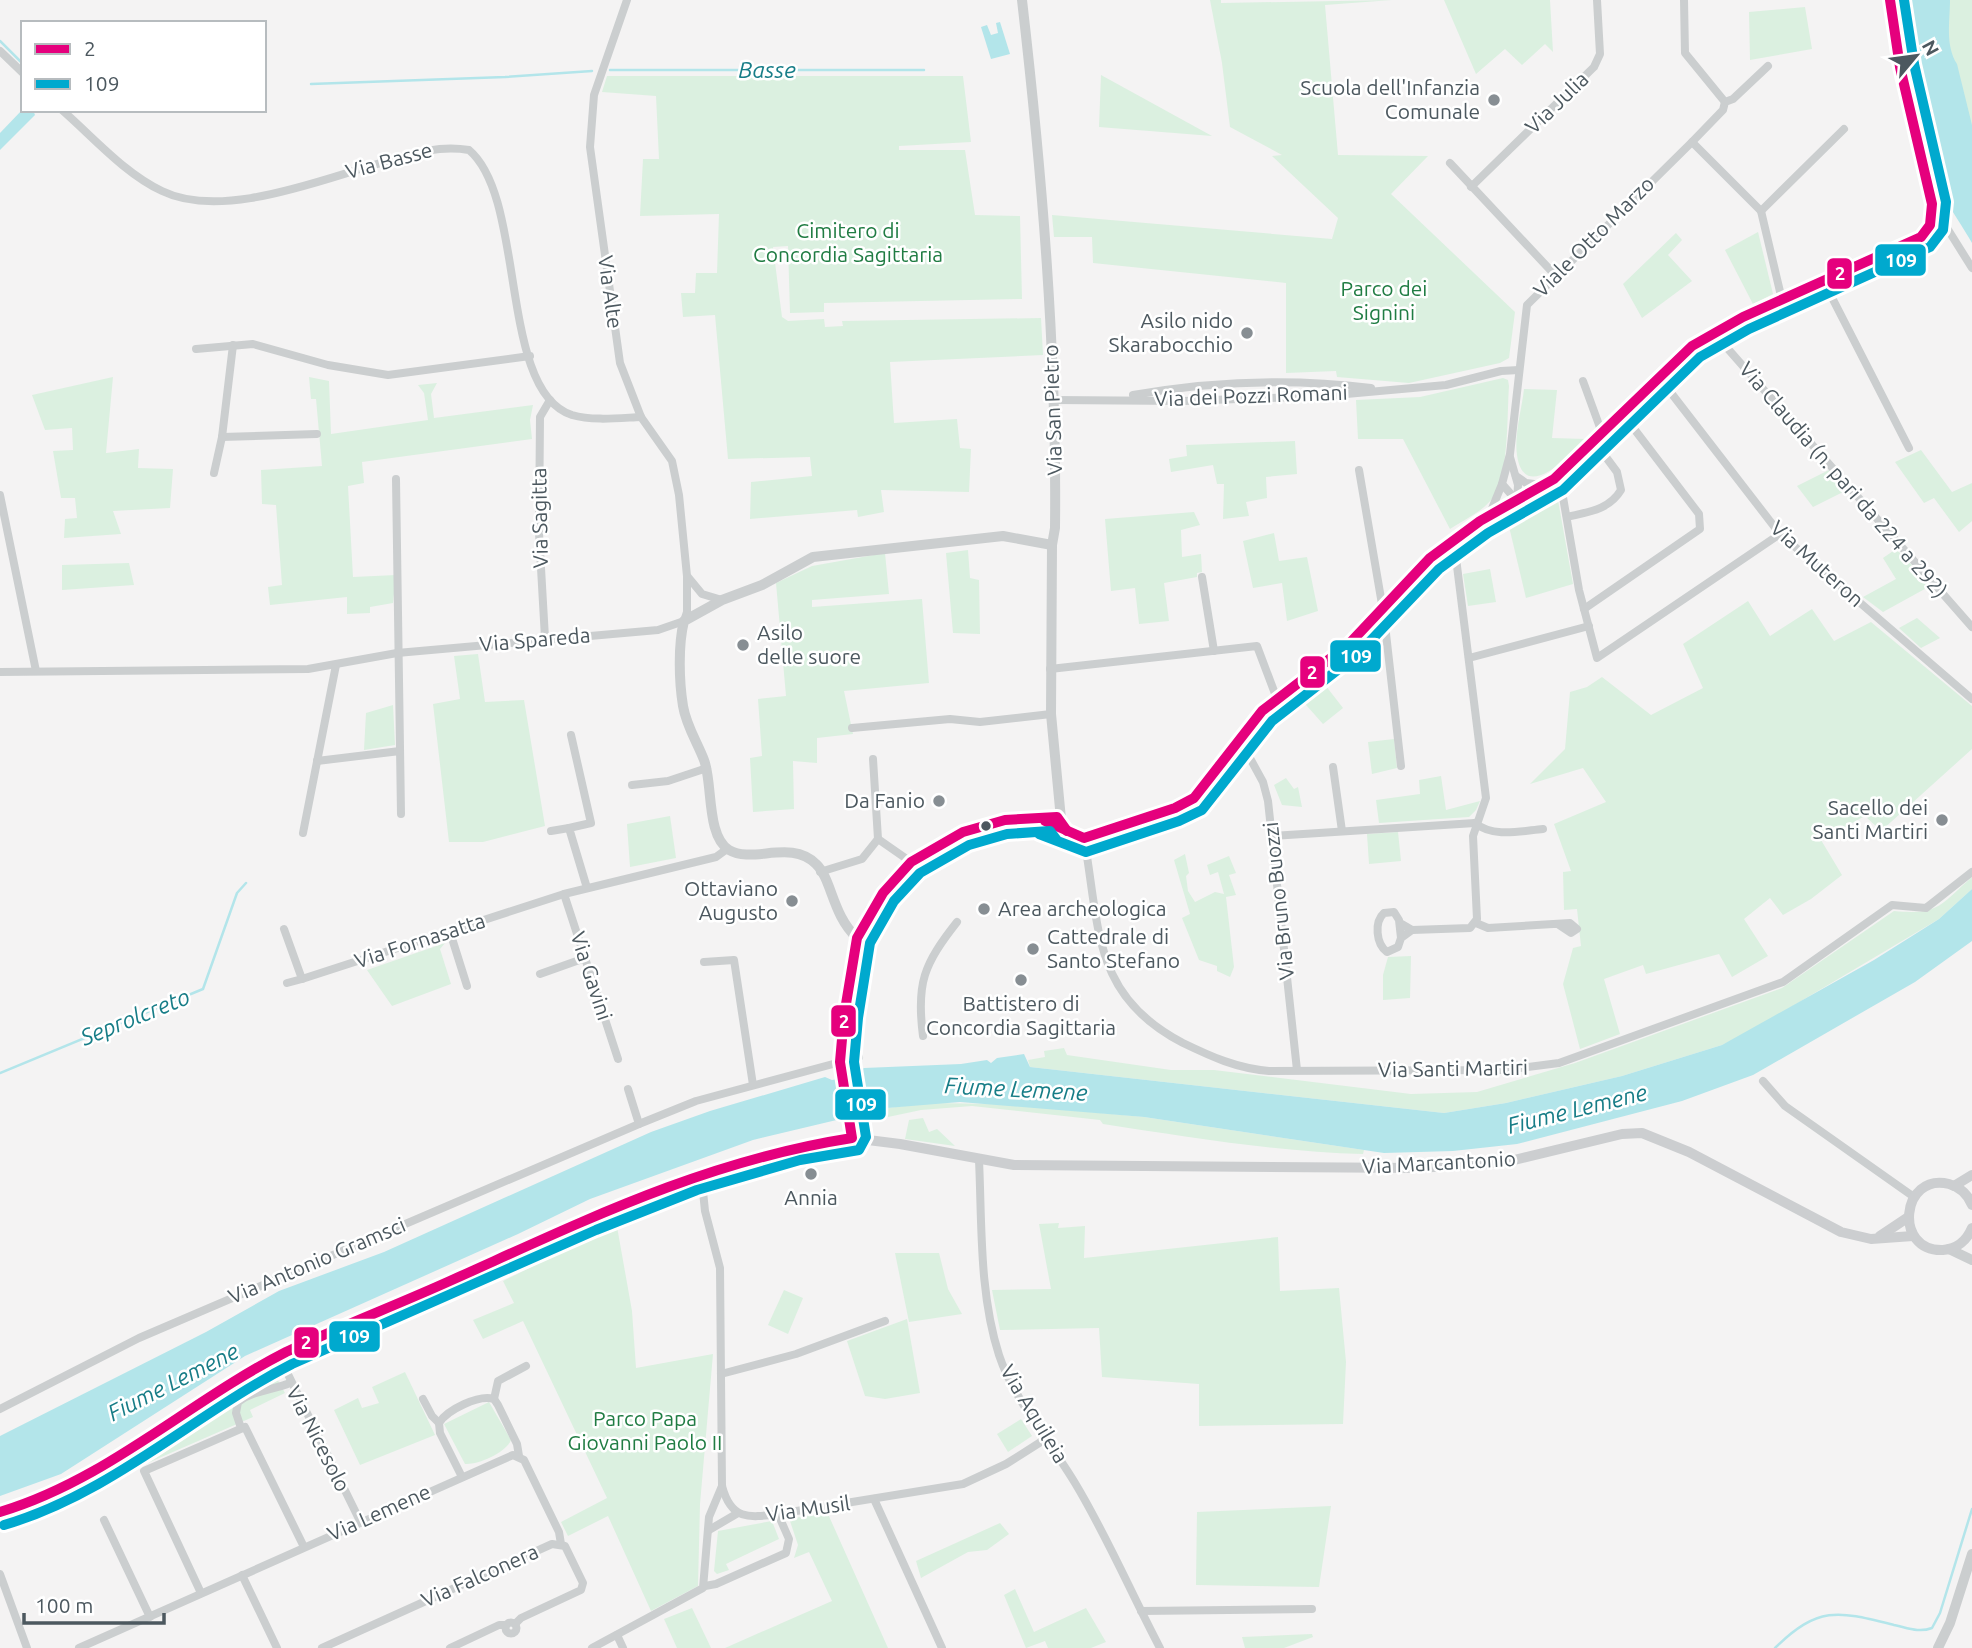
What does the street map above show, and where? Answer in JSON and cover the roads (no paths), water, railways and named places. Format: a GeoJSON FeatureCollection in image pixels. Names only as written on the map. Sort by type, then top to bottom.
{"type":"FeatureCollection","features":[{"type":"Feature","properties":{"kind":"main road","name":"Via Marcantonio"},"geometry":{"type":"LineString","coordinates":[[0,1512],[44,1499],[97,1471],[238,1377],[279,1356],[701,1172],[796,1146],[852,1138],[1014,1165],[1419,1168],[1506,1162],[1622,1134],[1643,1133],[1689,1152],[1841,1232],[1871,1239],[1913,1236],[1929,1248],[1949,1249]]}},
{"type":"Feature","properties":{"kind":"main road"},"geometry":{"type":"LineString","coordinates":[[1954,1186],[1972,1175]]}},
{"type":"Feature","properties":{"kind":"main road"},"geometry":{"type":"LineString","coordinates":[[1913,1236],[1908,1218],[1914,1197],[1932,1184],[1954,1186],[1971,1201]]}},
{"type":"Feature","properties":{"kind":"main road"},"geometry":{"type":"LineString","coordinates":[[1871,1239],[1887,1233],[1908,1218]]}},
{"type":"Feature","properties":{"kind":"main road"},"geometry":{"type":"LineString","coordinates":[[1949,1249],[1966,1239],[1972,1229]]}},
{"type":"Feature","properties":{"kind":"street","name":"Via Alte"},"geometry":{"type":"LineString","coordinates":[[627,0],[594,95],[590,147],[620,363],[641,417],[672,461],[679,495],[687,576],[687,612],[684,621]]}},
{"type":"Feature","properties":{"kind":"street","name":"Via San Pietro"},"geometry":{"type":"LineString","coordinates":[[1022,0],[1042,214],[1055,400],[1055,527],[1052,545],[1050,669],[1059,823]]}},
{"type":"Feature","properties":{"kind":"street","name":"Via Julia"},"geometry":{"type":"LineString","coordinates":[[1471,187],[1594,67],[1600,54],[1597,0]]}},
{"type":"Feature","properties":{"kind":"street"},"geometry":{"type":"LineString","coordinates":[[1684,0],[1685,54],[1725,102]]}},
{"type":"Feature","properties":{"kind":"street"},"geometry":{"type":"LineString","coordinates":[[1891,0],[1900,67],[1933,204],[1972,268]]}},
{"type":"Feature","properties":{"kind":"street"},"geometry":{"type":"LineString","coordinates":[[0,51],[21,71]]}},
{"type":"Feature","properties":{"kind":"street","name":"Viale Otto Marzo"},"geometry":{"type":"LineString","coordinates":[[1489,516],[1510,454],[1527,305],[1692,142],[1723,110],[1725,102],[1733,99],[1768,66]]}},
{"type":"Feature","properties":{"kind":"street","name":"Via Basse"},"geometry":{"type":"LineString","coordinates":[[64,112],[140,178],[163,192],[187,200],[210,202],[250,198],[436,147],[469,150],[486,168],[494,186],[515,303],[540,386],[550,400]]}},
{"type":"Feature","properties":{"kind":"street"},"geometry":{"type":"LineString","coordinates":[[1761,211],[1844,129]]}},
{"type":"Feature","properties":{"kind":"street"},"geometry":{"type":"LineString","coordinates":[[1692,142],[1761,211],[1782,300]]}},
{"type":"Feature","properties":{"kind":"street"},"geometry":{"type":"LineString","coordinates":[[1450,163],[1555,275]]}},
{"type":"Feature","properties":{"kind":"street"},"geometry":{"type":"LineString","coordinates":[[852,1138],[840,1062],[857,937],[883,893],[911,862],[963,832],[1005,820],[1059,823],[1084,838],[1188,802],[1207,786],[1239,738],[1277,699],[1349,644],[1430,558],[1489,516],[1545,485],[1559,474],[1692,346],[1782,300],[1915,241],[1930,225],[1933,204]]}},
{"type":"Feature","properties":{"kind":"street"},"geometry":{"type":"LineString","coordinates":[[1824,282],[1909,448]]}},
{"type":"Feature","properties":{"kind":"street","name":"Via Claudia (n. pari da 224 a 292)"},"geometry":{"type":"LineString","coordinates":[[1714,333],[1972,627]]}},
{"type":"Feature","properties":{"kind":"street"},"geometry":{"type":"LineString","coordinates":[[214,473],[222,437],[233,345]]}},
{"type":"Feature","properties":{"kind":"street"},"geometry":{"type":"LineString","coordinates":[[196,349],[233,345],[266,346],[328,365],[388,375],[530,356]]}},
{"type":"Feature","properties":{"kind":"street","name":"Via dei Pozzi Romani"},"geometry":{"type":"LineString","coordinates":[[1055,400],[1198,400],[1324,396],[1446,386],[1501,370],[1519,370]]}},
{"type":"Feature","properties":{"kind":"street","name":"Via Muteron"},"geometry":{"type":"LineString","coordinates":[[1658,376],[1780,534],[1972,699]]}},
{"type":"Feature","properties":{"kind":"street","name":"Via dei Pozzi Romani"},"geometry":{"type":"LineString","coordinates":[[1116,398],[1178,387],[1277,381],[1329,383],[1385,390]]}},
{"type":"Feature","properties":{"kind":"street"},"geometry":{"type":"LineString","coordinates":[[1583,381],[1602,433]]}},
{"type":"Feature","properties":{"kind":"street"},"geometry":{"type":"LineString","coordinates":[[550,400],[570,414],[585,417],[641,417]]}},
{"type":"Feature","properties":{"kind":"street","name":"Via Sagitta"},"geometry":{"type":"LineString","coordinates":[[545,638],[538,533],[540,430],[541,412],[550,400]]}},
{"type":"Feature","properties":{"kind":"street"},"geometry":{"type":"LineString","coordinates":[[1584,609],[1700,529],[1699,514],[1622,413]]}},
{"type":"Feature","properties":{"kind":"street"},"geometry":{"type":"LineString","coordinates":[[222,437],[317,434]]}},
{"type":"Feature","properties":{"kind":"street"},"geometry":{"type":"LineString","coordinates":[[1567,517],[1601,508],[1613,501],[1621,490],[1617,472],[1594,441]]}},
{"type":"Feature","properties":{"kind":"street","name":"Viale Otto Marzo"},"geometry":{"type":"LineString","coordinates":[[1510,454],[1516,476],[1517,501]]}},
{"type":"Feature","properties":{"kind":"street"},"geometry":{"type":"LineString","coordinates":[[1359,470],[1382,609],[1401,766]]}},
{"type":"Feature","properties":{"kind":"street"},"geometry":{"type":"LineString","coordinates":[[1559,474],[1584,609],[1597,658],[1780,534]]}},
{"type":"Feature","properties":{"kind":"street"},"geometry":{"type":"LineString","coordinates":[[1516,476],[1526,483],[1545,485]]}},
{"type":"Feature","properties":{"kind":"street"},"geometry":{"type":"LineString","coordinates":[[396,479],[401,814]]}},
{"type":"Feature","properties":{"kind":"street"},"geometry":{"type":"LineString","coordinates":[[1502,484],[1517,501]]}},
{"type":"Feature","properties":{"kind":"street"},"geometry":{"type":"LineString","coordinates":[[0,495],[36,671]]}},
{"type":"Feature","properties":{"kind":"street","name":"Via Spareda"},"geometry":{"type":"LineString","coordinates":[[0,672],[308,669],[397,653],[658,630],[684,621],[722,600],[762,585],[813,557],[1003,536],[1052,545]]}},
{"type":"Feature","properties":{"kind":"street"},"geometry":{"type":"LineString","coordinates":[[1451,541],[1456,558],[1486,798],[1475,823],[1473,836],[1476,923]]}},
{"type":"Feature","properties":{"kind":"street"},"geometry":{"type":"LineString","coordinates":[[687,576],[702,594],[722,600]]}},
{"type":"Feature","properties":{"kind":"street"},"geometry":{"type":"LineString","coordinates":[[1202,577],[1214,651]]}},
{"type":"Feature","properties":{"kind":"street"},"geometry":{"type":"LineString","coordinates":[[684,621],[682,702],[707,768],[715,826],[727,849],[736,852],[782,851],[802,855],[818,865],[844,924],[857,937]]}},
{"type":"Feature","properties":{"kind":"street"},"geometry":{"type":"LineString","coordinates":[[1469,658],[1589,626]]}},
{"type":"Feature","properties":{"kind":"street"},"geometry":{"type":"LineString","coordinates":[[1050,669],[1256,646],[1277,699]]}},
{"type":"Feature","properties":{"kind":"street"},"geometry":{"type":"LineString","coordinates":[[303,833],[336,665]]}},
{"type":"Feature","properties":{"kind":"street"},"geometry":{"type":"LineString","coordinates":[[852,728],[950,719],[980,722],[1051,714]]}},
{"type":"Feature","properties":{"kind":"street"},"geometry":{"type":"LineString","coordinates":[[551,831],[591,823],[571,735]]}},
{"type":"Feature","properties":{"kind":"street","name":"Via Bruno Buozzi"},"geometry":{"type":"LineString","coordinates":[[1239,738],[1263,782],[1272,836],[1297,1070]]}},
{"type":"Feature","properties":{"kind":"street"},"geometry":{"type":"LineString","coordinates":[[317,761],[400,751]]}},
{"type":"Feature","properties":{"kind":"street"},"geometry":{"type":"LineString","coordinates":[[820,872],[862,859],[878,839],[873,759]]}},
{"type":"Feature","properties":{"kind":"street"},"geometry":{"type":"LineString","coordinates":[[1333,767],[1342,831]]}},
{"type":"Feature","properties":{"kind":"street"},"geometry":{"type":"LineString","coordinates":[[632,785],[668,781],[707,768]]}},
{"type":"Feature","properties":{"kind":"street"},"geometry":{"type":"LineString","coordinates":[[1272,836],[1475,823],[1484,830],[1493,832],[1543,829]]}},
{"type":"Feature","properties":{"kind":"street"},"geometry":{"type":"LineString","coordinates":[[569,828],[587,888]]}},
{"type":"Feature","properties":{"kind":"street","name":"Via Santi Martiri"},"geometry":{"type":"LineString","coordinates":[[1084,838],[1103,949],[1114,979],[1128,1003],[1161,1031],[1219,1061],[1243,1068],[1505,1070],[1559,1063],[1652,1027],[1765,990],[1801,971],[1892,905],[1926,908],[1972,872]]}},
{"type":"Feature","properties":{"kind":"street"},"geometry":{"type":"LineString","coordinates":[[878,839],[911,862]]}},
{"type":"Feature","properties":{"kind":"street","name":"Via Fornasatta"},"geometry":{"type":"LineString","coordinates":[[287,983],[564,894],[716,857],[727,849]]}},
{"type":"Feature","properties":{"kind":"street","name":"Via Gavini"},"geometry":{"type":"LineString","coordinates":[[564,894],[618,1059]]}},
{"type":"Feature","properties":{"kind":"street"},"geometry":{"type":"LineString","coordinates":[[1394,912],[1401,938],[1398,947],[1390,951],[1383,950],[1378,923],[1381,915],[1394,912]]}},
{"type":"Feature","properties":{"kind":"street"},"geometry":{"type":"LineString","coordinates":[[923,1036],[919,1003],[922,979],[957,922]]}},
{"type":"Feature","properties":{"kind":"street"},"geometry":{"type":"LineString","coordinates":[[1399,923],[1412,930],[1470,928],[1476,923]]}},
{"type":"Feature","properties":{"kind":"street"},"geometry":{"type":"LineString","coordinates":[[1476,923],[1488,928],[1559,925]]}},
{"type":"Feature","properties":{"kind":"street"},"geometry":{"type":"LineString","coordinates":[[284,929],[302,979]]}},
{"type":"Feature","properties":{"kind":"street"},"geometry":{"type":"LineString","coordinates":[[1401,938],[1412,930]]}},
{"type":"Feature","properties":{"kind":"street"},"geometry":{"type":"LineString","coordinates":[[450,932],[467,986]]}},
{"type":"Feature","properties":{"kind":"street"},"geometry":{"type":"LineString","coordinates":[[540,974],[585,958]]}},
{"type":"Feature","properties":{"kind":"street"},"geometry":{"type":"LineString","coordinates":[[704,962],[734,960],[753,1085]]}},
{"type":"Feature","properties":{"kind":"street","name":"Via Antonio Gramsci"},"geometry":{"type":"LineString","coordinates":[[0,1409],[139,1338],[695,1101],[859,1057]]}},
{"type":"Feature","properties":{"kind":"street"},"geometry":{"type":"LineString","coordinates":[[1763,1081],[1785,1106],[1914,1197]]}},
{"type":"Feature","properties":{"kind":"street"},"geometry":{"type":"LineString","coordinates":[[628,1090],[639,1124]]}},
{"type":"Feature","properties":{"kind":"street","name":"Via Aquileia"},"geometry":{"type":"LineString","coordinates":[[979,1160],[989,1305],[1000,1357],[1112,1550],[1160,1648]]}},
{"type":"Feature","properties":{"kind":"street"},"geometry":{"type":"LineString","coordinates":[[701,1172],[705,1212],[720,1268],[722,1486],[709,1517],[705,1586]]}},
{"type":"Feature","properties":{"kind":"street"},"geometry":{"type":"LineString","coordinates":[[1972,1229],[1969,1241],[1972,1258]]}},
{"type":"Feature","properties":{"kind":"street"},"geometry":{"type":"LineString","coordinates":[[1949,1249],[1972,1258]]}},
{"type":"Feature","properties":{"kind":"street"},"geometry":{"type":"LineString","coordinates":[[721,1374],[796,1354],[885,1321]]}},
{"type":"Feature","properties":{"kind":"street","name":"Via Nicesolo"},"geometry":{"type":"LineString","coordinates":[[279,1356],[360,1521]]}},
{"type":"Feature","properties":{"kind":"street"},"geometry":{"type":"LineString","coordinates":[[526,1366],[498,1381],[494,1399],[517,1444],[519,1456],[524,1460],[559,1532],[561,1544]]}},
{"type":"Feature","properties":{"kind":"street"},"geometry":{"type":"LineString","coordinates":[[241,1428],[236,1413],[238,1402],[251,1394],[271,1391],[290,1383]]}},
{"type":"Feature","properties":{"kind":"street"},"geometry":{"type":"LineString","coordinates":[[439,1423],[445,1415],[483,1397],[494,1399]]}},
{"type":"Feature","properties":{"kind":"street"},"geometry":{"type":"LineString","coordinates":[[423,1399],[439,1423],[440,1433],[462,1477]]}},
{"type":"Feature","properties":{"kind":"street"},"geometry":{"type":"LineString","coordinates":[[201,1594],[144,1471],[245,1427],[304,1547]]}},
{"type":"Feature","properties":{"kind":"street","name":"Via Musil"},"geometry":{"type":"LineString","coordinates":[[722,1486],[727,1503],[738,1513],[749,1517],[778,1514],[963,1484],[1006,1464],[1046,1438]]}},
{"type":"Feature","properties":{"kind":"street","name":"Via Lemene"},"geometry":{"type":"LineString","coordinates":[[79,1648],[360,1521],[513,1455],[519,1456]]}},
{"type":"Feature","properties":{"kind":"street"},"geometry":{"type":"LineString","coordinates":[[874,1499],[942,1648]]}},
{"type":"Feature","properties":{"kind":"street"},"geometry":{"type":"LineString","coordinates":[[709,1530],[738,1513]]}},
{"type":"Feature","properties":{"kind":"street"},"geometry":{"type":"LineString","coordinates":[[592,1648],[705,1586],[716,1584],[786,1553],[789,1539],[778,1514]]}},
{"type":"Feature","properties":{"kind":"street"},"geometry":{"type":"LineString","coordinates":[[104,1520],[150,1616]]}},
{"type":"Feature","properties":{"kind":"street","name":"Via Falconera"},"geometry":{"type":"LineString","coordinates":[[322,1648],[552,1544],[561,1544],[568,1549],[582,1588],[511,1625],[499,1625],[450,1648]]}},
{"type":"Feature","properties":{"kind":"street"},"geometry":{"type":"LineString","coordinates":[[1938,1648],[1950,1623],[1972,1554]]}},
{"type":"Feature","properties":{"kind":"street"},"geometry":{"type":"LineString","coordinates":[[0,1574],[27,1648]]}},
{"type":"Feature","properties":{"kind":"street"},"geometry":{"type":"LineString","coordinates":[[242,1575],[277,1648]]}},
{"type":"Feature","properties":{"kind":"street"},"geometry":{"type":"LineString","coordinates":[[1140,1611],[1312,1609]]}},
{"type":"Feature","properties":{"kind":"street"},"geometry":{"type":"LineString","coordinates":[[617,1635],[623,1648]]}},
{"type":"Feature","properties":{"kind":"water"},"geometry":{"type":"Polygon","coordinates":[[[1902,0],[1950,0],[1951,49],[1972,125],[1972,243],[1944,196],[1928,152],[1911,74],[1902,0]]]}},
{"type":"Feature","properties":{"kind":"water"},"geometry":{"type":"Polygon","coordinates":[[[1000,22],[1010,54],[991,59],[981,27],[987,25],[991,35],[998,33],[996,23],[1000,22]]]}},
{"type":"Feature","properties":{"kind":"water"},"geometry":{"type":"Polygon","coordinates":[[[21,111],[34,112],[35,115],[0,150],[0,133],[21,111]]]}},
{"type":"Feature","properties":{"kind":"water","name":"Fiume Lemene"},"geometry":{"type":"Polygon","coordinates":[[[1972,889],[1972,941],[1915,982],[1753,1075],[1682,1101],[1517,1144],[1453,1151],[1384,1153],[1144,1117],[960,1102],[887,1108],[753,1140],[590,1199],[245,1356],[61,1474],[0,1496],[0,1436],[206,1332],[279,1291],[384,1252],[651,1132],[710,1111],[825,1077],[832,1080],[849,1077],[864,1068],[961,1064],[987,1060],[991,1063],[997,1058],[1024,1054],[1030,1067],[1444,1113],[1506,1103],[1622,1076],[1722,1045],[1874,960],[1939,919],[1972,889]]]}},
{"type":"Feature","properties":{"kind":"waterway","name":"Basse"},"geometry":{"type":"LineString","coordinates":[[0,41],[21,62]]}},
{"type":"Feature","properties":{"kind":"waterway","name":"Basse"},"geometry":{"type":"LineString","coordinates":[[610,70],[924,70]]}},
{"type":"Feature","properties":{"kind":"waterway","name":"Basse"},"geometry":{"type":"LineString","coordinates":[[311,84],[592,71]]}},
{"type":"Feature","properties":{"kind":"waterway","name":"Seprolcreto"},"geometry":{"type":"LineString","coordinates":[[0,1073],[203,989],[237,893],[246,883]]}},
{"type":"Feature","properties":{"kind":"waterway"},"geometry":{"type":"LineString","coordinates":[[1775,1648],[1804,1624],[1830,1615],[1858,1617],[1913,1630],[1932,1628],[1940,1613],[1972,1509]]}},
{"type":"Feature","properties":{"kind":"place","name":"Scuola dell'Infanzia Comunale"},"geometry":{"type":"Point","coordinates":[1494,100]}},
{"type":"Feature","properties":{"kind":"place","name":"Asilo nido Skarabocchio"},"geometry":{"type":"Point","coordinates":[1247,333]}},
{"type":"Feature","properties":{"kind":"place","name":"Asilo delle suore"},"geometry":{"type":"Point","coordinates":[743,645]}},
{"type":"Feature","properties":{"kind":"place","name":"Da Fanio"},"geometry":{"type":"Point","coordinates":[939,801]}},
{"type":"Feature","properties":{"kind":"place","name":"Sacello dei Santi Martiri"},"geometry":{"type":"Point","coordinates":[1942,820]}},
{"type":"Feature","properties":{"kind":"place","name":"Ottaviano Augusto"},"geometry":{"type":"Point","coordinates":[792,901]}},
{"type":"Feature","properties":{"kind":"place","name":"Area archeologica"},"geometry":{"type":"Point","coordinates":[984,909]}},
{"type":"Feature","properties":{"kind":"place","name":"Cattedrale di Santo Stefano"},"geometry":{"type":"Point","coordinates":[1033,949]}},
{"type":"Feature","properties":{"kind":"place","name":"Battistero di Concordia Sagittaria"},"geometry":{"type":"Point","coordinates":[1021,980]}},
{"type":"Feature","properties":{"kind":"place","name":"Annia"},"geometry":{"type":"Point","coordinates":[811,1174]}},
{"type":"Feature","properties":{"kind":"park label","name":"Cimitero di Concordia Sagittaria"},"geometry":{"type":"Point","coordinates":[848,243]}},
{"type":"Feature","properties":{"kind":"park label","name":"Parco dei Signini"},"geometry":{"type":"Point","coordinates":[1384,301]}},
{"type":"Feature","properties":{"kind":"park label","name":"Parco Papa Giovanni Paolo II"},"geometry":{"type":"Point","coordinates":[645,1431]}}]}
